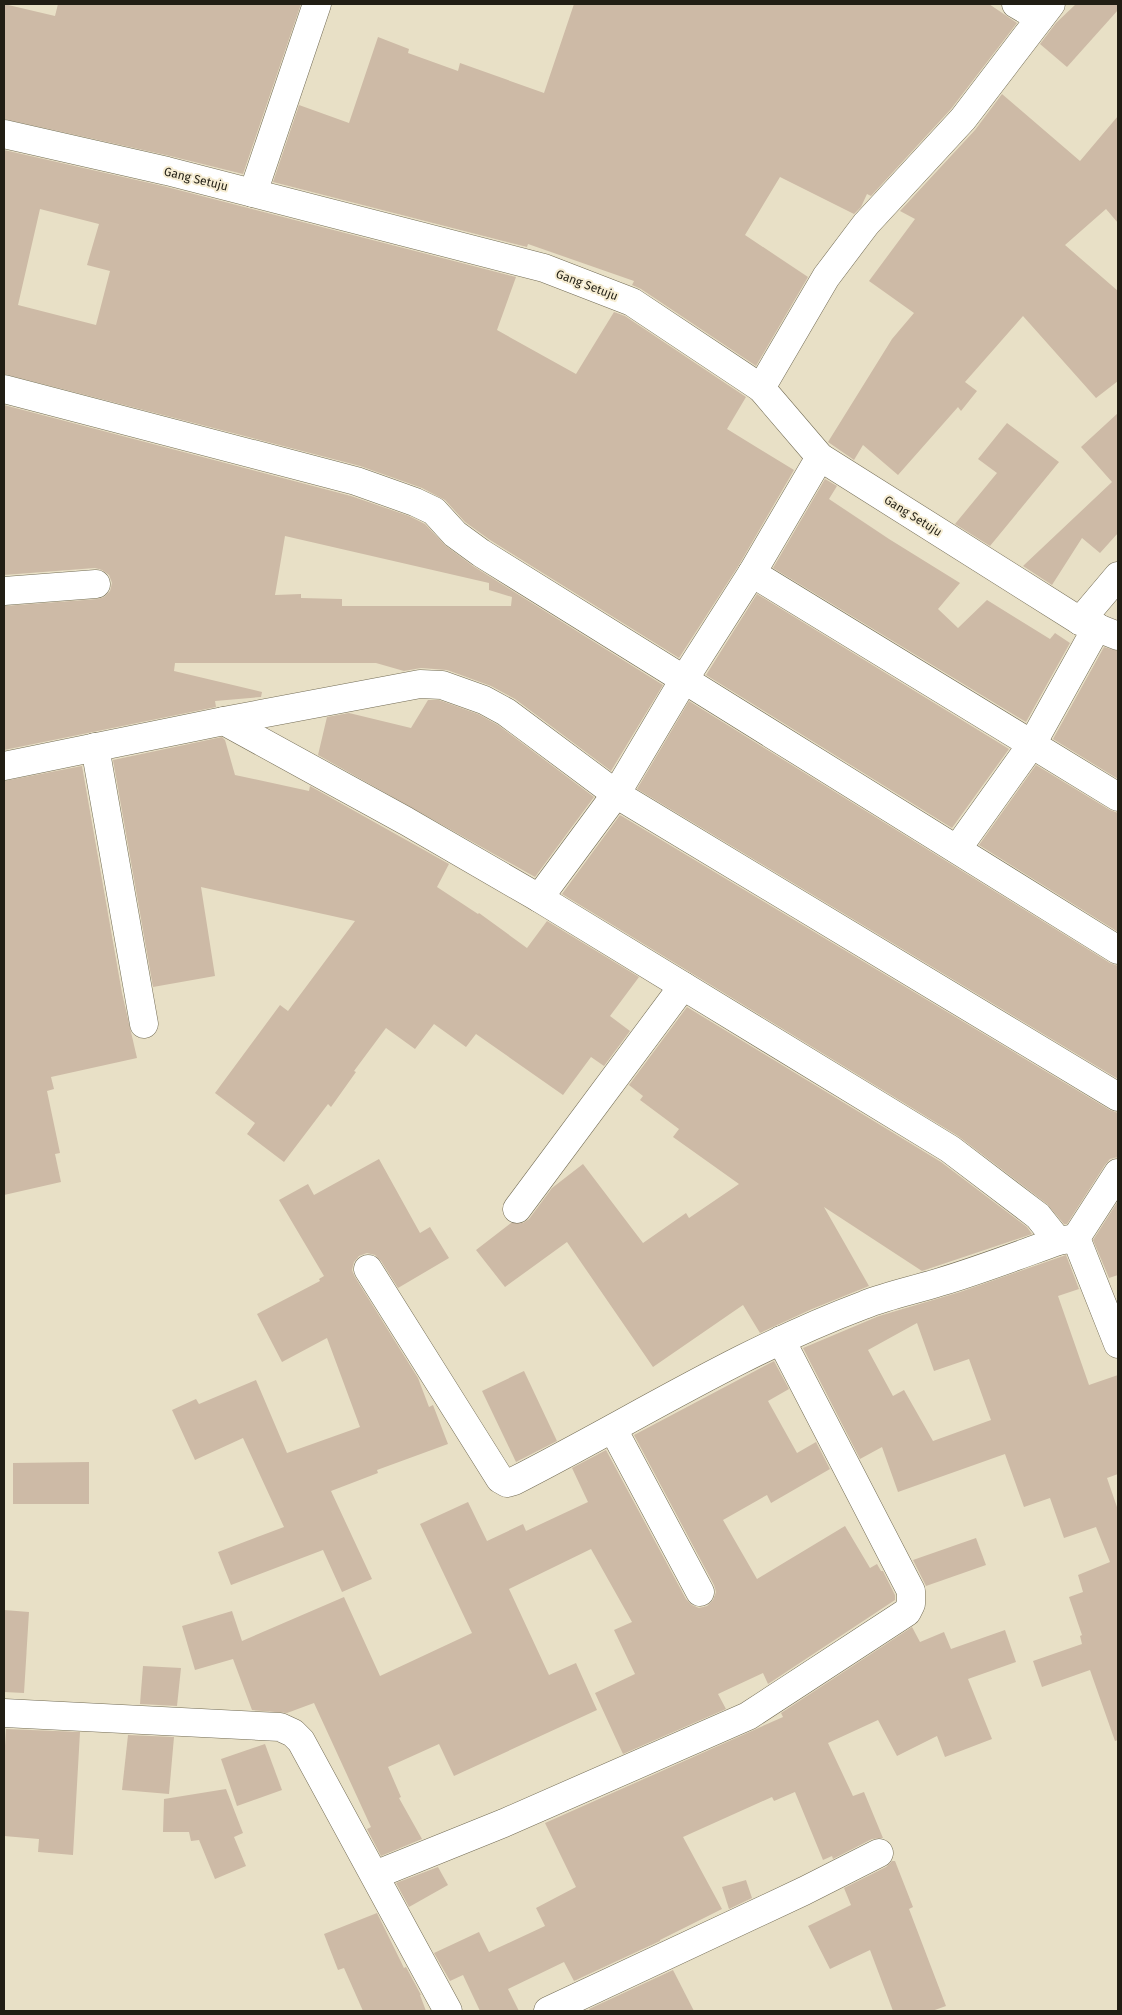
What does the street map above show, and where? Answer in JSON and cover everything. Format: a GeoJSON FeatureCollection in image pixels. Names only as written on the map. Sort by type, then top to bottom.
{"type":"FeatureCollection","features":[{"type":"Feature","properties":{"kind":"street"},"geometry":{"type":"LineString","coordinates":[[253,193],[317,4]]}},
{"type":"Feature","properties":{"kind":"street"},"geometry":{"type":"LineString","coordinates":[[761,388],[826,277],[866,224],[963,119],[1046,11],[1016,4]]}},
{"type":"Feature","properties":{"kind":"street","name":"Gang Setuju"},"geometry":{"type":"LineString","coordinates":[[4,134],[167,171],[544,268],[632,302],[761,388],[820,457],[1099,628]]}},
{"type":"Feature","properties":{"kind":"street"},"geometry":{"type":"LineString","coordinates":[[4,389],[356,481],[415,502],[434,512],[455,534],[481,552],[1118,950]]}},
{"type":"Feature","properties":{"kind":"street"},"geometry":{"type":"LineString","coordinates":[[539,898],[616,794],[685,678],[752,573],[820,457]]}},
{"type":"Feature","properties":{"kind":"street"},"geometry":{"type":"LineString","coordinates":[[752,573],[1118,797]]}},
{"type":"Feature","properties":{"kind":"street"},"geometry":{"type":"LineString","coordinates":[[957,849],[1032,744],[1099,628],[1118,576]]}},
{"type":"Feature","properties":{"kind":"street"},"geometry":{"type":"LineString","coordinates":[[4,591],[96,584]]}},
{"type":"Feature","properties":{"kind":"street"},"geometry":{"type":"LineString","coordinates":[[4,766],[224,721],[420,684],[442,686],[484,700],[506,712],[616,794],[1118,1097]]}},
{"type":"Feature","properties":{"kind":"street"},"geometry":{"type":"LineString","coordinates":[[224,721],[397,816],[539,898],[950,1149],[1067,1240],[1118,1344]]}},
{"type":"Feature","properties":{"kind":"street"},"geometry":{"type":"LineString","coordinates":[[95,747],[144,1024]]}},
{"type":"Feature","properties":{"kind":"street"},"geometry":{"type":"LineString","coordinates":[[517,1209],[682,986]]}},
{"type":"Feature","properties":{"kind":"street"},"geometry":{"type":"LineString","coordinates":[[368,1270],[500,1479],[507,1483],[613,1428],[688,1386],[781,1340],[865,1304],[948,1280],[1067,1240],[1118,1173]]}},
{"type":"Feature","properties":{"kind":"street"},"geometry":{"type":"LineString","coordinates":[[375,1875],[514,1819],[748,1716],[907,1612],[911,1591],[781,1340]]}},
{"type":"Feature","properties":{"kind":"street"},"geometry":{"type":"LineString","coordinates":[[613,1428],[700,1592]]}},
{"type":"Feature","properties":{"kind":"street"},"geometry":{"type":"LineString","coordinates":[[4,1713],[280,1728],[292,1733],[301,1741],[310,1756],[448,2011]]}},
{"type":"Feature","properties":{"kind":"street"},"geometry":{"type":"LineString","coordinates":[[548,2011],[804,1891],[880,1853]]}},
{"type":"Feature","properties":{"kind":"building"},"geometry":{"type":"Polygon","coordinates":[[[4,4],[55,16],[58,4],[301,4],[243,174],[4,119],[4,4]]]}},
{"type":"Feature","properties":{"kind":"building"},"geometry":{"type":"Polygon","coordinates":[[[574,4],[989,4],[1017,23],[951,109],[871,196],[867,194],[861,207],[854,214],[780,177],[745,235],[808,277],[756,366],[641,289],[632,285],[634,281],[528,244],[527,247],[273,182],[299,105],[349,123],[378,37],[409,49],[408,53],[458,71],[460,63],[544,93],[574,4]]]}},
{"type":"Feature","properties":{"kind":"building"},"geometry":{"type":"Polygon","coordinates":[[[1076,4],[1118,4],[1118,10],[1067,67],[1040,44],[1056,23],[1076,4]]]}},
{"type":"Feature","properties":{"kind":"building"},"geometry":{"type":"Polygon","coordinates":[[[1002,94],[1080,161],[1118,116],[1118,223],[1106,209],[1065,245],[1118,291],[1118,381],[1096,398],[1023,316],[965,382],[977,391],[961,411],[958,407],[898,475],[863,445],[854,460],[828,442],[892,339],[914,313],[869,281],[915,219],[900,211],[975,130],[1002,94]]]}},
{"type":"Feature","properties":{"kind":"building"},"geometry":{"type":"Polygon","coordinates":[[[4,150],[163,186],[516,277],[497,330],[576,374],[614,312],[625,316],[746,397],[727,429],[794,470],[739,565],[679,658],[490,540],[465,522],[445,500],[422,488],[360,466],[4,374],[4,150]],[[40,209],[18,305],[96,325],[110,271],[87,265],[99,224],[40,209]]]}},
{"type":"Feature","properties":{"kind":"building"},"geometry":{"type":"Polygon","coordinates":[[[4,405],[351,496],[409,516],[425,524],[446,546],[473,566],[663,685],[611,771],[515,699],[491,686],[447,670],[421,668],[404,671],[376,663],[175,663],[174,671],[262,692],[261,697],[215,701],[216,707],[4,750],[4,606],[98,599],[104,597],[110,591],[112,583],[109,575],[95,568],[4,575],[4,405]],[[285,536],[275,595],[301,594],[301,598],[342,599],[342,606],[511,606],[512,597],[489,590],[489,583],[285,536]]]}},
{"type":"Feature","properties":{"kind":"building"},"geometry":{"type":"Polygon","coordinates":[[[1118,413],[1118,533],[1100,553],[1082,538],[1052,585],[1023,566],[1112,482],[1081,447],[1118,413]]]}},
{"type":"Feature","properties":{"kind":"building"},"geometry":{"type":"Polygon","coordinates":[[[1007,423],[1059,462],[990,546],[955,524],[997,473],[978,459],[1007,423]]]}},
{"type":"Feature","properties":{"kind":"building"},"geometry":{"type":"Polygon","coordinates":[[[825,479],[837,486],[829,499],[960,583],[938,609],[958,628],[987,600],[1050,639],[1055,633],[1070,643],[1026,722],[773,568],[825,479]]]}},
{"type":"Feature","properties":{"kind":"building"},"geometry":{"type":"Polygon","coordinates":[[[757,594],[1009,749],[952,828],[706,675],[757,594]]]}},
{"type":"Feature","properties":{"kind":"building"},"geometry":{"type":"Polygon","coordinates":[[[1104,647],[1118,651],[1118,779],[1053,739],[1104,647]]]}},
{"type":"Feature","properties":{"kind":"building"},"geometry":{"type":"Polygon","coordinates":[[[428,700],[439,700],[478,714],[498,725],[594,797],[535,877],[318,755],[327,717],[349,713],[411,728],[428,700]]]}},
{"type":"Feature","properties":{"kind":"building"},"geometry":{"type":"Polygon","coordinates":[[[689,701],[1110,963],[1118,966],[1118,1079],[637,789],[689,701]]]}},
{"type":"Feature","properties":{"kind":"building"},"geometry":{"type":"Polygon","coordinates":[[[222,737],[225,740],[235,775],[309,791],[310,786],[449,864],[437,887],[479,913],[527,948],[547,921],[639,977],[610,1016],[630,1031],[604,1066],[591,1057],[563,1095],[476,1034],[466,1047],[434,1024],[415,1049],[386,1028],[354,1071],[356,1072],[331,1107],[328,1104],[284,1162],[247,1134],[255,1123],[215,1093],[280,1005],[288,1011],[355,921],[201,887],[215,976],[153,987],[113,760],[222,737]]]}},
{"type":"Feature","properties":{"kind":"building"},"geometry":{"type":"Polygon","coordinates":[[[1036,765],[1118,813],[1118,932],[979,845],[1036,765]]]}},
{"type":"Feature","properties":{"kind":"building"},"geometry":{"type":"Polygon","coordinates":[[[82,766],[122,993],[137,1058],[51,1077],[54,1089],[47,1091],[60,1153],[55,1154],[61,1182],[4,1195],[4,781],[82,766]]]}},
{"type":"Feature","properties":{"kind":"building"},"geometry":{"type":"Polygon","coordinates":[[[620,815],[1110,1110],[1118,1113],[1118,1157],[1110,1159],[1105,1165],[1067,1224],[1064,1224],[1047,1204],[958,1136],[562,894],[620,815]]]}},
{"type":"Feature","properties":{"kind":"building"},"geometry":{"type":"Polygon","coordinates":[[[687,1007],[941,1162],[1027,1227],[1032,1234],[922,1271],[824,1207],[869,1286],[760,1333],[743,1305],[653,1367],[567,1242],[505,1287],[476,1250],[511,1223],[523,1223],[529,1219],[552,1188],[583,1164],[643,1243],[686,1213],[689,1218],[739,1184],[673,1137],[679,1129],[640,1100],[643,1096],[629,1085],[687,1007]]]}},
{"type":"Feature","properties":{"kind":"building"},"geometry":{"type":"Polygon","coordinates":[[[379,1159],[420,1233],[430,1227],[449,1258],[398,1288],[375,1255],[367,1253],[359,1256],[354,1262],[352,1270],[418,1378],[429,1407],[433,1405],[448,1444],[377,1470],[378,1473],[331,1491],[372,1579],[342,1592],[323,1550],[231,1585],[218,1552],[284,1527],[243,1438],[195,1460],[172,1410],[196,1399],[199,1404],[256,1380],[287,1453],[360,1427],[327,1338],[282,1362],[257,1314],[320,1281],[319,1279],[324,1276],[279,1200],[308,1184],[314,1195],[379,1159]]]}},
{"type":"Feature","properties":{"kind":"building"},"geometry":{"type":"Polygon","coordinates":[[[1118,1201],[1118,1275],[1109,1278],[1093,1240],[1118,1201]]]}},
{"type":"Feature","properties":{"kind":"building"},"geometry":{"type":"Polygon","coordinates":[[[1066,1255],[1079,1289],[1058,1296],[1089,1385],[1118,1375],[1118,1474],[1107,1478],[1118,1510],[1118,1740],[1115,1741],[1090,1670],[1042,1687],[1033,1661],[1082,1644],[1080,1636],[1082,1635],[1069,1597],[1083,1592],[1078,1575],[1110,1562],[1096,1527],[1064,1538],[1050,1498],[1024,1507],[1005,1454],[898,1492],[882,1447],[860,1459],[803,1348],[879,1316],[960,1292],[1066,1255]],[[917,1323],[868,1350],[893,1396],[904,1390],[933,1441],[991,1420],[969,1359],[934,1371],[917,1323]]]}},
{"type":"Feature","properties":{"kind":"building"},"geometry":{"type":"Polygon","coordinates":[[[774,1361],[789,1389],[768,1401],[797,1453],[816,1442],[830,1469],[771,1503],[767,1495],[723,1520],[757,1579],[845,1526],[870,1568],[877,1564],[881,1571],[883,1571],[895,1595],[895,1600],[768,1684],[763,1673],[718,1694],[726,1709],[623,1754],[595,1693],[635,1674],[614,1630],[632,1622],[591,1549],[509,1589],[549,1675],[576,1663],[597,1710],[454,1776],[439,1744],[388,1767],[401,1797],[399,1798],[422,1839],[381,1856],[367,1829],[371,1827],[314,1703],[287,1713],[252,1710],[233,1659],[195,1670],[182,1626],[232,1611],[242,1641],[344,1597],[380,1676],[472,1633],[420,1524],[468,1502],[487,1541],[523,1524],[526,1531],[588,1502],[572,1468],[606,1450],[686,1599],[692,1605],[699,1608],[707,1606],[713,1600],[716,1592],[714,1585],[634,1435],[774,1361]]]}},
{"type":"Feature","properties":{"kind":"building"},"geometry":{"type":"Polygon","coordinates":[[[524,1371],[557,1441],[516,1462],[482,1391],[524,1371]]]}},
{"type":"Feature","properties":{"kind":"building"},"geometry":{"type":"Polygon","coordinates":[[[89,1462],[89,1504],[13,1504],[13,1463],[89,1462]]]}},
{"type":"Feature","properties":{"kind":"building"},"geometry":{"type":"Polygon","coordinates":[[[976,1538],[986,1565],[926,1586],[913,1560],[976,1538]]]}},
{"type":"Feature","properties":{"kind":"building"},"geometry":{"type":"Polygon","coordinates":[[[4,1610],[29,1612],[24,1693],[4,1692],[4,1610]]]}},
{"type":"Feature","properties":{"kind":"building"},"geometry":{"type":"Polygon","coordinates":[[[912,1627],[920,1642],[944,1632],[951,1649],[1005,1630],[1016,1662],[968,1679],[992,1739],[945,1757],[937,1736],[897,1756],[878,1720],[828,1743],[853,1796],[864,1792],[883,1838],[872,1839],[833,1859],[832,1856],[823,1860],[795,1792],[774,1801],[772,1797],[683,1837],[722,1909],[660,1941],[574,1981],[564,1962],[508,1989],[519,2011],[480,2011],[463,1975],[450,1981],[434,1953],[479,1932],[489,1952],[545,1926],[536,1908],[576,1887],[545,1823],[783,1717],[781,1713],[912,1627]]]}},
{"type":"Feature","properties":{"kind":"building"},"geometry":{"type":"Polygon","coordinates":[[[143,1666],[181,1668],[177,1706],[140,1704],[143,1666]]]}},
{"type":"Feature","properties":{"kind":"building"},"geometry":{"type":"Polygon","coordinates":[[[6,1729],[80,1732],[73,1855],[38,1852],[39,1839],[4,1836],[6,1729]]]}},
{"type":"Feature","properties":{"kind":"building"},"geometry":{"type":"Polygon","coordinates":[[[128,1735],[174,1737],[169,1794],[122,1790],[128,1735]]]}},
{"type":"Feature","properties":{"kind":"building"},"geometry":{"type":"Polygon","coordinates":[[[265,1744],[282,1790],[237,1806],[221,1759],[265,1744]]]}},
{"type":"Feature","properties":{"kind":"building"},"geometry":{"type":"Polygon","coordinates":[[[226,1789],[243,1833],[234,1837],[246,1866],[215,1879],[199,1840],[191,1841],[189,1832],[163,1832],[164,1799],[226,1789]]]}},
{"type":"Feature","properties":{"kind":"building"},"geometry":{"type":"Polygon","coordinates":[[[892,1861],[895,1861],[913,1907],[909,1909],[946,2006],[932,2011],[893,2011],[870,1950],[830,1969],[808,1926],[851,1905],[844,1888],[886,1867],[892,1861]]]}},
{"type":"Feature","properties":{"kind":"building"},"geometry":{"type":"Polygon","coordinates":[[[438,1867],[448,1885],[409,1907],[396,1883],[438,1867]]]}},
{"type":"Feature","properties":{"kind":"building"},"geometry":{"type":"Polygon","coordinates":[[[746,1880],[752,1898],[729,1909],[722,1887],[746,1880]]]}},
{"type":"Feature","properties":{"kind":"building"},"geometry":{"type":"Polygon","coordinates":[[[377,1913],[404,1968],[406,1967],[421,1995],[426,2011],[363,2011],[344,1968],[338,1970],[324,1934],[377,1913]]]}},
{"type":"Feature","properties":{"kind":"building"},"geometry":{"type":"Polygon","coordinates":[[[673,1970],[694,2011],[590,2011],[589,2009],[673,1970]]]}}]}
